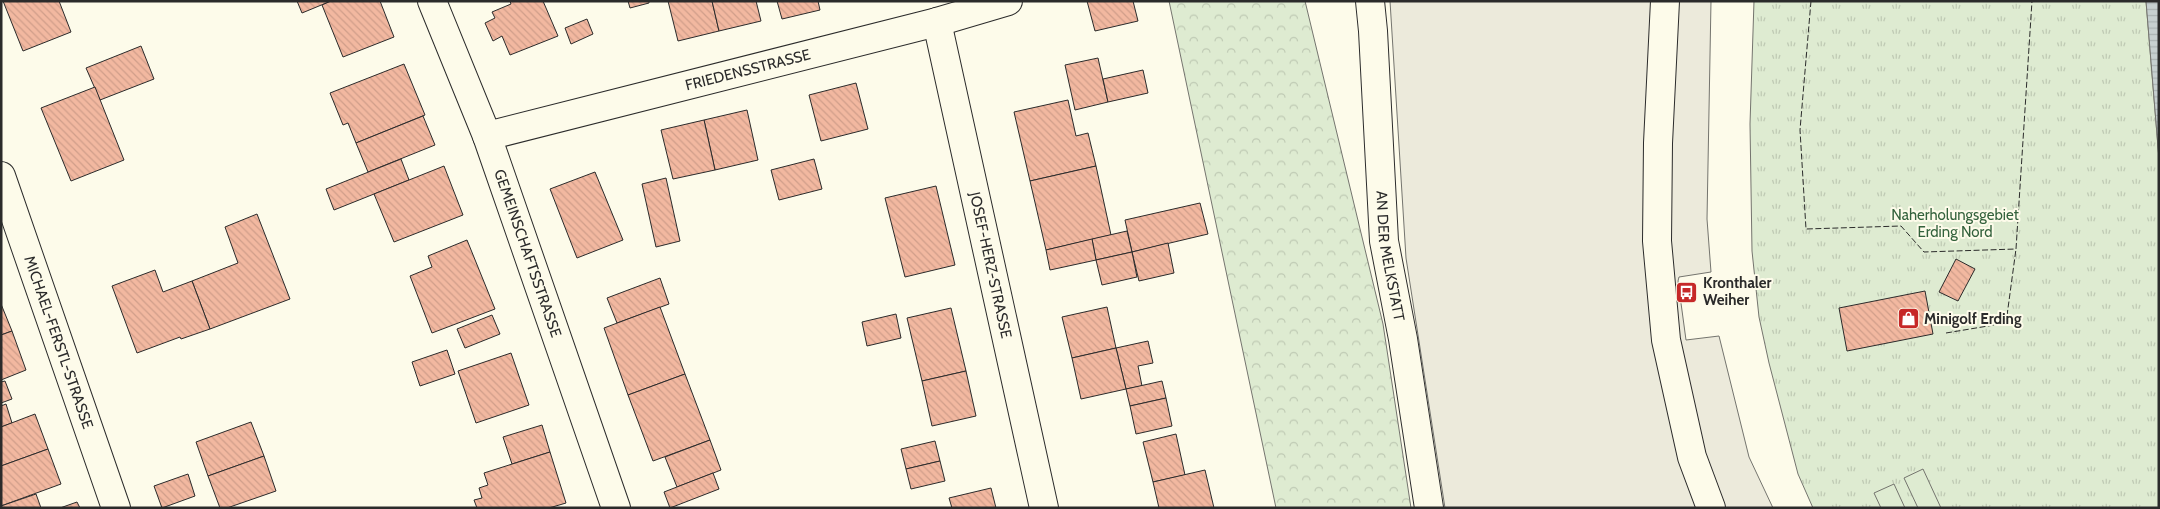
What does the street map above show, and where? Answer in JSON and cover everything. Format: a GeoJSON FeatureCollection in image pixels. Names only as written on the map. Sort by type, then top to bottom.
{"type":"FeatureCollection","features":[{"type":"Feature","properties":{"kind":"street","name":"GEMEINSCHAFTSSTRASSE"},"geometry":{"type":"LineString","coordinates":[[432,1],[487,136],[616,508]]}},
{"type":"Feature","properties":{"kind":"street","name":"FRIEDENSSTRASSE"},"geometry":{"type":"LineString","coordinates":[[487,136],[937,22],[1008,1]]}},
{"type":"Feature","properties":{"kind":"street","name":"AN DER MELKSTATT"},"geometry":{"type":"LineString","coordinates":[[1370,1],[1374,31],[1384,241],[1403,340],[1430,508]]}},
{"type":"Feature","properties":{"kind":"street"},"geometry":{"type":"LineString","coordinates":[[1665,1],[1658,143],[1657,242],[1666,340],[1692,457],[1711,508]]}},
{"type":"Feature","properties":{"kind":"street","name":"JOSEF-HERZ-STRASSE"},"geometry":{"type":"LineString","coordinates":[[937,22],[1044,508]]}},
{"type":"Feature","properties":{"kind":"street","name":"MICHAEL-FERSTL-STRASSE"},"geometry":{"type":"LineString","coordinates":[[1,176],[116,508]]}},
{"type":"Feature","properties":{"kind":"green space"},"geometry":{"type":"Polygon","coordinates":[[[1169,1],[1305,1],[1383,324],[1411,508],[1276,508],[1169,1]]]}},
{"type":"Feature","properties":{"kind":"green space","name":"Naherholungsgebiet Erding Nord"},"geometry":{"type":"Polygon","coordinates":[[[1754,1],[2146,1],[2159,159],[2159,508],[1813,508],[1798,474],[1759,317],[1752,251],[1750,124],[1754,1]]]}},
{"type":"Feature","properties":{"kind":"green space"},"geometry":{"type":"Polygon","coordinates":[[[1923,469],[1941,508],[1918,508],[1904,478],[1923,469]]]}},
{"type":"Feature","properties":{"kind":"green space"},"geometry":{"type":"Polygon","coordinates":[[[1894,484],[1905,508],[1881,508],[1874,493],[1894,484]]]}},
{"type":"Feature","properties":{"kind":"shaded area"},"geometry":{"type":"Polygon","coordinates":[[[1390,1],[1711,1],[1707,219],[1711,272],[1679,277],[1678,281],[1686,340],[1719,336],[1749,457],[1773,508],[1445,508],[1406,258],[1390,1]]]}},
{"type":"Feature","properties":{"kind":"shaded area"},"geometry":{"type":"Polygon","coordinates":[[[2146,1],[2159,1],[2159,159],[2146,1]]]}},
{"type":"Feature","properties":{"kind":"building"},"geometry":{"type":"Polygon","coordinates":[[[3,1],[59,1],[71,32],[23,51],[3,1]]]}},
{"type":"Feature","properties":{"kind":"building"},"geometry":{"type":"Polygon","coordinates":[[[297,1],[331,1],[302,13],[297,1]]]}},
{"type":"Feature","properties":{"kind":"building"},"geometry":{"type":"Polygon","coordinates":[[[331,1],[380,1],[394,37],[343,57],[322,5],[331,1]]]}},
{"type":"Feature","properties":{"kind":"building"},"geometry":{"type":"Polygon","coordinates":[[[510,1],[543,1],[558,36],[510,55],[502,36],[493,41],[485,23],[495,18],[492,12],[511,4],[510,1]]]}},
{"type":"Feature","properties":{"kind":"building"},"geometry":{"type":"Polygon","coordinates":[[[628,1],[649,1],[649,3],[630,8],[628,1]]]}},
{"type":"Feature","properties":{"kind":"building"},"geometry":{"type":"Polygon","coordinates":[[[668,1],[712,1],[719,31],[678,41],[668,1]]]}},
{"type":"Feature","properties":{"kind":"building"},"geometry":{"type":"Polygon","coordinates":[[[712,1],[756,1],[761,21],[719,31],[712,1]]]}},
{"type":"Feature","properties":{"kind":"building"},"geometry":{"type":"Polygon","coordinates":[[[777,1],[818,1],[820,10],[782,19],[777,1]]]}},
{"type":"Feature","properties":{"kind":"building"},"geometry":{"type":"Polygon","coordinates":[[[1087,1],[1133,1],[1138,21],[1095,31],[1087,1]]]}},
{"type":"Feature","properties":{"kind":"building"},"geometry":{"type":"Polygon","coordinates":[[[587,19],[593,34],[571,44],[565,28],[587,19]]]}},
{"type":"Feature","properties":{"kind":"building"},"geometry":{"type":"Polygon","coordinates":[[[141,46],[154,79],[100,100],[86,68],[141,46]]]}},
{"type":"Feature","properties":{"kind":"building"},"geometry":{"type":"Polygon","coordinates":[[[1098,58],[1108,102],[1075,110],[1065,65],[1098,58]]]}},
{"type":"Feature","properties":{"kind":"building"},"geometry":{"type":"Polygon","coordinates":[[[404,64],[425,115],[356,143],[348,123],[343,125],[330,93],[404,64]]]}},
{"type":"Feature","properties":{"kind":"building"},"geometry":{"type":"Polygon","coordinates":[[[1143,70],[1148,93],[1108,102],[1103,79],[1143,70]]]}},
{"type":"Feature","properties":{"kind":"building"},"geometry":{"type":"Polygon","coordinates":[[[856,83],[868,129],[821,141],[809,95],[856,83]]]}},
{"type":"Feature","properties":{"kind":"building"},"geometry":{"type":"Polygon","coordinates":[[[95,87],[124,160],[71,181],[41,108],[95,87]]]}},
{"type":"Feature","properties":{"kind":"building"},"geometry":{"type":"Polygon","coordinates":[[[1068,100],[1076,136],[1088,133],[1096,166],[1030,181],[1014,112],[1068,100]]]}},
{"type":"Feature","properties":{"kind":"building"},"geometry":{"type":"Polygon","coordinates":[[[747,110],[758,160],[715,170],[704,120],[747,110]]]}},
{"type":"Feature","properties":{"kind":"building"},"geometry":{"type":"Polygon","coordinates":[[[423,116],[435,145],[368,172],[356,143],[423,116]]]}},
{"type":"Feature","properties":{"kind":"building"},"geometry":{"type":"Polygon","coordinates":[[[704,120],[715,170],[673,179],[661,130],[704,120]]]}},
{"type":"Feature","properties":{"kind":"building"},"geometry":{"type":"Polygon","coordinates":[[[401,159],[409,180],[334,210],[326,189],[401,159]]]}},
{"type":"Feature","properties":{"kind":"building"},"geometry":{"type":"Polygon","coordinates":[[[814,159],[822,189],[779,200],[771,170],[814,159]]]}},
{"type":"Feature","properties":{"kind":"building"},"geometry":{"type":"Polygon","coordinates":[[[444,166],[463,215],[394,242],[374,194],[444,166]]]}},
{"type":"Feature","properties":{"kind":"building"},"geometry":{"type":"Polygon","coordinates":[[[1096,166],[1111,235],[1046,250],[1030,181],[1096,166]]]}},
{"type":"Feature","properties":{"kind":"building"},"geometry":{"type":"Polygon","coordinates":[[[595,172],[623,240],[577,258],[550,189],[595,172]]]}},
{"type":"Feature","properties":{"kind":"building"},"geometry":{"type":"Polygon","coordinates":[[[666,178],[680,241],[656,247],[642,184],[666,178]]]}},
{"type":"Feature","properties":{"kind":"building"},"geometry":{"type":"Polygon","coordinates":[[[936,186],[955,265],[905,277],[885,198],[936,186]]]}},
{"type":"Feature","properties":{"kind":"building"},"geometry":{"type":"Polygon","coordinates":[[[1200,203],[1208,234],[1132,252],[1125,220],[1200,203]]]}},
{"type":"Feature","properties":{"kind":"building"},"geometry":{"type":"Polygon","coordinates":[[[257,214],[290,299],[210,329],[192,281],[238,263],[225,227],[257,214]]]}},
{"type":"Feature","properties":{"kind":"building"},"geometry":{"type":"Polygon","coordinates":[[[1127,231],[1132,252],[1096,260],[1092,239],[1127,231]]]}},
{"type":"Feature","properties":{"kind":"building"},"geometry":{"type":"Polygon","coordinates":[[[1092,239],[1096,260],[1050,270],[1046,250],[1092,239]]]}},
{"type":"Feature","properties":{"kind":"building"},"geometry":{"type":"Polygon","coordinates":[[[467,240],[495,309],[432,333],[410,276],[432,267],[428,256],[467,240]]]}},
{"type":"Feature","properties":{"kind":"building"},"geometry":{"type":"Polygon","coordinates":[[[1168,243],[1174,273],[1139,281],[1132,252],[1168,243]]]}},
{"type":"Feature","properties":{"kind":"building"},"geometry":{"type":"Polygon","coordinates":[[[1132,252],[1137,277],[1102,285],[1096,260],[1132,252]]]}},
{"type":"Feature","properties":{"kind":"building"},"geometry":{"type":"Polygon","coordinates":[[[1956,259],[1975,269],[1958,301],[1939,292],[1956,259]]]}},
{"type":"Feature","properties":{"kind":"building"},"geometry":{"type":"Polygon","coordinates":[[[155,270],[163,292],[192,281],[210,329],[181,339],[180,337],[137,353],[112,286],[155,270]]]}},
{"type":"Feature","properties":{"kind":"building"},"geometry":{"type":"Polygon","coordinates":[[[660,278],[669,304],[617,323],[607,298],[660,278]]]}},
{"type":"Feature","properties":{"kind":"building"},"geometry":{"type":"Polygon","coordinates":[[[1925,291],[1933,334],[1847,351],[1839,308],[1925,291]]]}},
{"type":"Feature","properties":{"kind":"building"},"geometry":{"type":"Polygon","coordinates":[[[1,304],[12,331],[1,335],[1,304]]]}},
{"type":"Feature","properties":{"kind":"building"},"geometry":{"type":"Polygon","coordinates":[[[660,307],[685,374],[628,395],[604,328],[660,307]]]}},
{"type":"Feature","properties":{"kind":"building"},"geometry":{"type":"Polygon","coordinates":[[[1107,307],[1116,348],[1072,358],[1062,317],[1107,307]]]}},
{"type":"Feature","properties":{"kind":"building"},"geometry":{"type":"Polygon","coordinates":[[[951,308],[966,371],[922,381],[907,318],[951,308]]]}},
{"type":"Feature","properties":{"kind":"building"},"geometry":{"type":"Polygon","coordinates":[[[896,314],[901,338],[867,346],[862,322],[896,314]]]}},
{"type":"Feature","properties":{"kind":"building"},"geometry":{"type":"Polygon","coordinates":[[[492,315],[500,334],[465,348],[457,329],[492,315]]]}},
{"type":"Feature","properties":{"kind":"building"},"geometry":{"type":"Polygon","coordinates":[[[12,331],[26,370],[1,380],[1,335],[12,331]]]}},
{"type":"Feature","properties":{"kind":"building"},"geometry":{"type":"Polygon","coordinates":[[[1148,341],[1153,363],[1138,366],[1142,386],[1126,389],[1116,348],[1148,341]]]}},
{"type":"Feature","properties":{"kind":"building"},"geometry":{"type":"Polygon","coordinates":[[[1116,348],[1126,389],[1081,399],[1072,358],[1116,348]]]}},
{"type":"Feature","properties":{"kind":"building"},"geometry":{"type":"Polygon","coordinates":[[[447,350],[455,374],[420,386],[412,362],[447,350]]]}},
{"type":"Feature","properties":{"kind":"building"},"geometry":{"type":"Polygon","coordinates":[[[511,353],[529,405],[476,423],[458,371],[511,353]]]}},
{"type":"Feature","properties":{"kind":"building"},"geometry":{"type":"Polygon","coordinates":[[[966,371],[976,416],[932,426],[922,381],[966,371]]]}},
{"type":"Feature","properties":{"kind":"building"},"geometry":{"type":"Polygon","coordinates":[[[685,374],[710,440],[653,461],[628,395],[685,374]]]}},
{"type":"Feature","properties":{"kind":"building"},"geometry":{"type":"Polygon","coordinates":[[[5,381],[12,399],[1,403],[1,382],[5,381]]]}},
{"type":"Feature","properties":{"kind":"building"},"geometry":{"type":"Polygon","coordinates":[[[1162,381],[1166,398],[1130,406],[1126,389],[1162,381]]]}},
{"type":"Feature","properties":{"kind":"building"},"geometry":{"type":"Polygon","coordinates":[[[1166,398],[1172,426],[1136,434],[1130,406],[1166,398]]]}},
{"type":"Feature","properties":{"kind":"building"},"geometry":{"type":"Polygon","coordinates":[[[6,404],[12,423],[1,427],[1,406],[6,404]]]}},
{"type":"Feature","properties":{"kind":"building"},"geometry":{"type":"Polygon","coordinates":[[[35,414],[48,449],[1,466],[1,427],[35,414]]]}},
{"type":"Feature","properties":{"kind":"building"},"geometry":{"type":"Polygon","coordinates":[[[251,422],[264,456],[208,476],[196,442],[251,422]]]}},
{"type":"Feature","properties":{"kind":"building"},"geometry":{"type":"Polygon","coordinates":[[[542,425],[550,452],[512,464],[503,437],[542,425]]]}},
{"type":"Feature","properties":{"kind":"building"},"geometry":{"type":"Polygon","coordinates":[[[1176,434],[1185,475],[1153,482],[1143,442],[1176,434]]]}},
{"type":"Feature","properties":{"kind":"building"},"geometry":{"type":"Polygon","coordinates":[[[710,440],[721,470],[677,487],[665,457],[710,440]]]}},
{"type":"Feature","properties":{"kind":"building"},"geometry":{"type":"Polygon","coordinates":[[[935,441],[940,461],[906,469],[901,449],[935,441]]]}},
{"type":"Feature","properties":{"kind":"building"},"geometry":{"type":"Polygon","coordinates":[[[48,449],[61,484],[1,506],[1,466],[48,449]]]}},
{"type":"Feature","properties":{"kind":"building"},"geometry":{"type":"Polygon","coordinates":[[[550,452],[566,503],[549,508],[477,508],[474,500],[482,498],[479,488],[488,485],[484,473],[550,452]]]}},
{"type":"Feature","properties":{"kind":"building"},"geometry":{"type":"Polygon","coordinates":[[[264,456],[276,491],[227,508],[220,508],[208,476],[264,456]]]}},
{"type":"Feature","properties":{"kind":"building"},"geometry":{"type":"Polygon","coordinates":[[[940,461],[945,481],[911,489],[906,469],[940,461]]]}},
{"type":"Feature","properties":{"kind":"building"},"geometry":{"type":"Polygon","coordinates":[[[1205,470],[1214,508],[1159,508],[1153,482],[1205,470]]]}},
{"type":"Feature","properties":{"kind":"building"},"geometry":{"type":"Polygon","coordinates":[[[713,473],[719,489],[670,508],[664,492],[713,473]]]}},
{"type":"Feature","properties":{"kind":"building"},"geometry":{"type":"Polygon","coordinates":[[[188,474],[195,496],[162,508],[154,486],[188,474]]]}},
{"type":"Feature","properties":{"kind":"building"},"geometry":{"type":"Polygon","coordinates":[[[991,488],[996,508],[952,508],[949,498],[991,488]]]}},
{"type":"Feature","properties":{"kind":"building"},"geometry":{"type":"Polygon","coordinates":[[[36,494],[41,508],[1,508],[1,506],[36,494]]]}},
{"type":"Feature","properties":{"kind":"building"},"geometry":{"type":"Polygon","coordinates":[[[77,502],[80,508],[60,508],[77,502]]]}},
{"type":"Feature","properties":{"kind":"fence"},"geometry":{"type":"LineString","coordinates":[[1811,1],[1800,130],[1806,229],[1901,226],[1924,252],[2016,249],[2032,1]]}},
{"type":"Feature","properties":{"kind":"fence"},"geometry":{"type":"LineString","coordinates":[[1946,333],[2006,323],[2016,249]]}},
{"type":"Feature","properties":{"kind":"place","name":"Kronthaler Weiher"},"geometry":{"type":"Point","coordinates":[1687,292]}},
{"type":"Feature","properties":{"kind":"place","name":"Minigolf Erding"},"geometry":{"type":"Point","coordinates":[1908,319]}}]}
